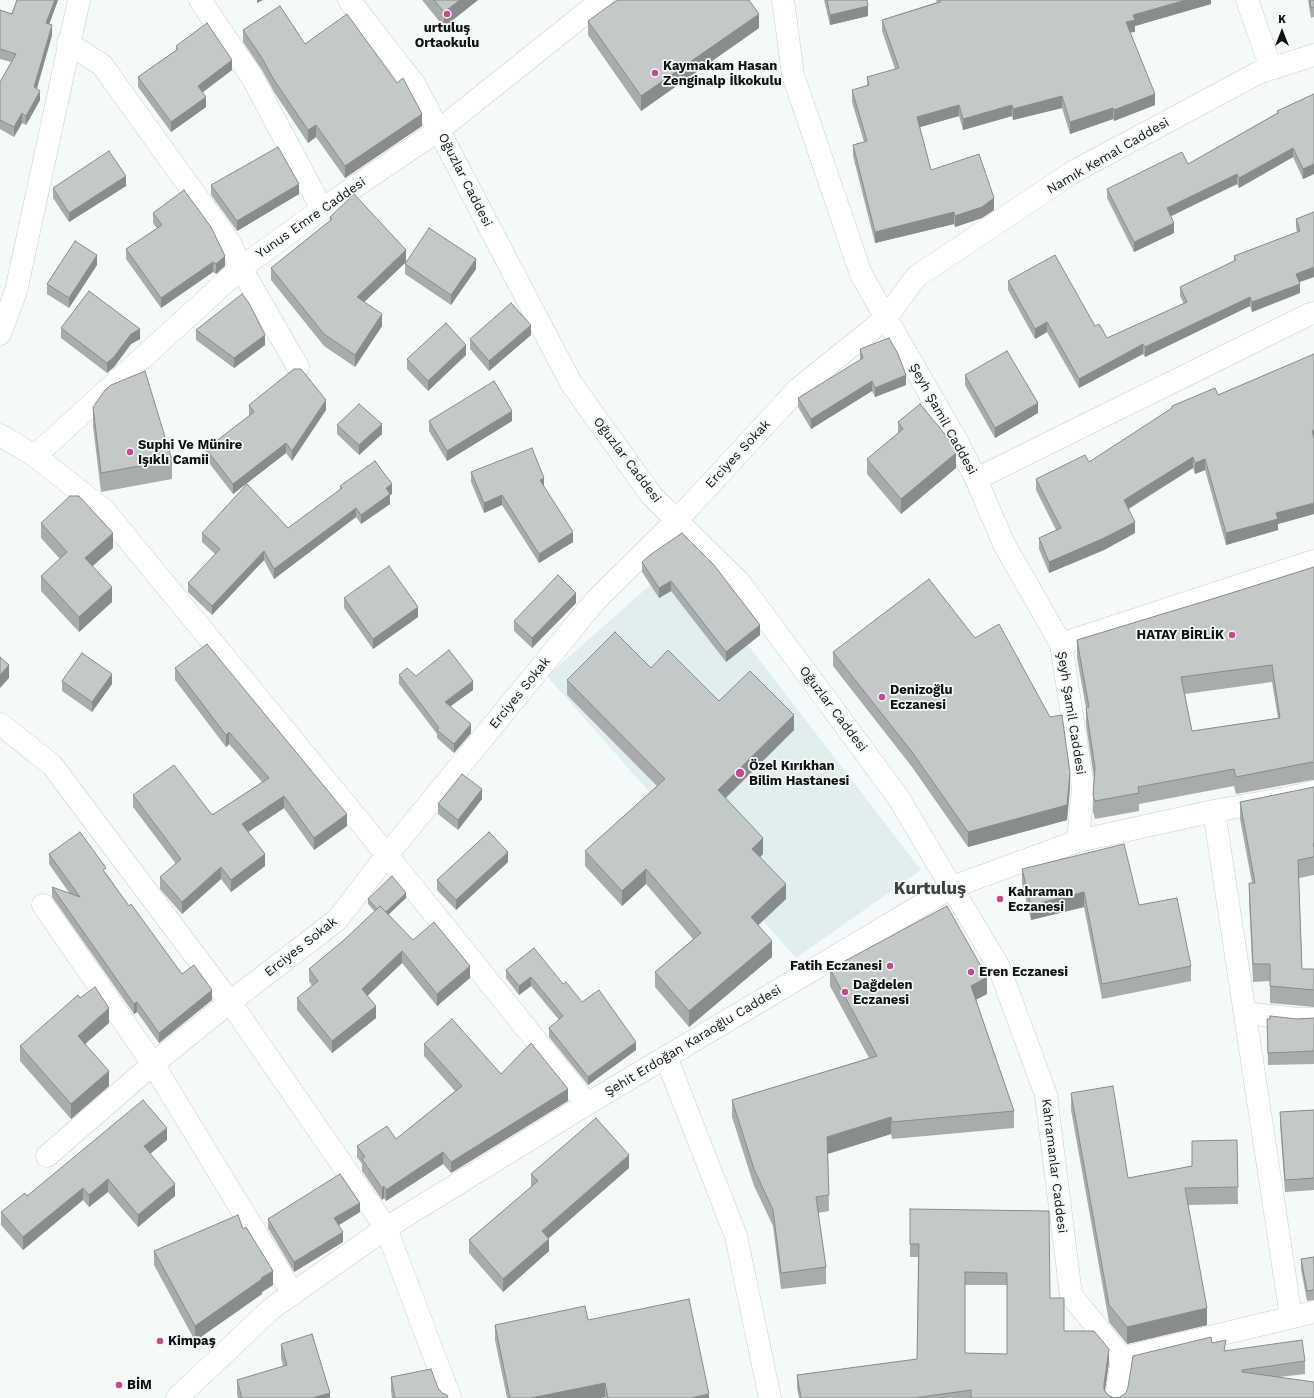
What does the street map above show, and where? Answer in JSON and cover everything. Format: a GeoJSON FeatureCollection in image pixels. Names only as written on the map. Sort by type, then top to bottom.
{"type":"FeatureCollection","features":[{"type":"Feature","properties":{"kind":"street"},"geometry":{"type":"LineString","coordinates":[[0,334],[16,291],[68,43],[79,0]]}},
{"type":"Feature","properties":{"kind":"street"},"geometry":{"type":"LineString","coordinates":[[200,0],[252,77],[322,209]]}},
{"type":"Feature","properties":{"kind":"street","name":"Oğuzlar Caddesi"},"geometry":{"type":"LineString","coordinates":[[349,0],[415,85],[571,383],[652,496],[740,583],[898,796],[952,887]]}},
{"type":"Feature","properties":{"kind":"street","name":"Yunus Emre Caddesi"},"geometry":{"type":"LineString","coordinates":[[35,456],[241,268],[322,209],[439,130],[602,0]]}},
{"type":"Feature","properties":{"kind":"street","name":"Şeyh Şamil Caddesi"},"geometry":{"type":"LineString","coordinates":[[783,0],[793,75],[861,274],[958,443],[976,479],[1004,544],[1061,644],[1082,787],[1078,840]]}},
{"type":"Feature","properties":{"kind":"street"},"geometry":{"type":"LineString","coordinates":[[1247,0],[1271,68]]}},
{"type":"Feature","properties":{"kind":"street"},"geometry":{"type":"LineString","coordinates":[[68,43],[102,65],[230,243],[241,268],[298,367]]}},
{"type":"Feature","properties":{"kind":"street","name":"Namık Kemal Caddesi"},"geometry":{"type":"LineString","coordinates":[[886,318],[916,277],[1073,172],[1258,73],[1314,55]]}},
{"type":"Feature","properties":{"kind":"street"},"geometry":{"type":"LineString","coordinates":[[976,479],[1308,314],[1314,313]]}},
{"type":"Feature","properties":{"kind":"street","name":"Erciyes Sokak"},"geometry":{"type":"LineString","coordinates":[[47,1156],[153,1064],[230,1002],[337,920],[387,855],[595,601],[677,520],[798,389],[886,318]]}},
{"type":"Feature","properties":{"kind":"street"},"geometry":{"type":"LineString","coordinates":[[0,434],[35,456],[104,510],[387,855],[587,1104]]}},
{"type":"Feature","properties":{"kind":"street"},"geometry":{"type":"LineString","coordinates":[[1061,644],[1314,560]]}},
{"type":"Feature","properties":{"kind":"street"},"geometry":{"type":"LineString","coordinates":[[0,724],[52,765],[230,1002],[386,1228],[450,1398]]}},
{"type":"Feature","properties":{"kind":"street","name":"Şehit Erdoğan Karaoğlu Caddesi"},"geometry":{"type":"LineString","coordinates":[[177,1398],[271,1309],[386,1228],[587,1104],[952,887],[1078,840],[1214,811],[1314,792]]}},
{"type":"Feature","properties":{"kind":"street"},"geometry":{"type":"LineString","coordinates":[[1214,811],[1291,1317]]}},
{"type":"Feature","properties":{"kind":"street","name":"Kahramanlar Caddesi"},"geometry":{"type":"LineString","coordinates":[[952,887],[999,967],[1046,1095],[1071,1295],[1122,1358]]}},
{"type":"Feature","properties":{"kind":"street"},"geometry":{"type":"LineString","coordinates":[[43,905],[153,1064],[292,1294]]}},
{"type":"Feature","properties":{"kind":"street"},"geometry":{"type":"LineString","coordinates":[[1245,1013],[1297,1019],[1314,1019]]}},
{"type":"Feature","properties":{"kind":"street"},"geometry":{"type":"LineString","coordinates":[[666,1057],[736,1236],[770,1398]]}},
{"type":"Feature","properties":{"kind":"street"},"geometry":{"type":"LineString","coordinates":[[1116,1398],[1122,1358],[1314,1312]]}},
{"type":"Feature","properties":{"kind":"shaded area","name":"Özel Kırıkhan Bilim Hastanesi"},"geometry":{"type":"Polygon","coordinates":[[[681,558],[921,870],[796,958],[547,676],[681,558]]]}},
{"type":"Feature","properties":{"kind":"building"},"geometry":{"type":"Polygon","coordinates":[[[17,0],[55,0],[46,23],[52,25],[34,87],[40,91],[26,116],[22,113],[14,127],[0,120],[0,82],[16,54],[0,49],[0,10],[12,14],[17,0]]]}},
{"type":"Feature","properties":{"kind":"building"},"geometry":{"type":"Polygon","coordinates":[[[434,0],[460,0],[444,12],[434,0]]]}},
{"type":"Feature","properties":{"kind":"building","name":"Kaymakam Hasan Zenginalp İlkokulu"},"geometry":{"type":"Polygon","coordinates":[[[617,0],[749,0],[759,14],[641,96],[588,21],[617,0]]]}},
{"type":"Feature","properties":{"kind":"building"},"geometry":{"type":"Polygon","coordinates":[[[827,0],[867,0],[868,6],[830,15],[827,0]]]}},
{"type":"Feature","properties":{"kind":"building"},"geometry":{"type":"Polygon","coordinates":[[[940,0],[1186,0],[1133,15],[1135,20],[1126,22],[1155,94],[1114,110],[1113,108],[1070,122],[1062,96],[1013,109],[1012,105],[963,119],[959,105],[917,117],[931,170],[979,154],[994,198],[982,207],[955,216],[954,212],[875,232],[853,145],[867,141],[852,90],[869,85],[867,77],[899,68],[882,20],[940,2],[940,0]]]}},
{"type":"Feature","properties":{"kind":"building"},"geometry":{"type":"Polygon","coordinates":[[[1310,0],[1314,0],[1314,7],[1311,8],[1310,0]]]}},
{"type":"Feature","properties":{"kind":"building"},"geometry":{"type":"Polygon","coordinates":[[[280,6],[305,44],[347,14],[397,83],[403,78],[422,114],[345,166],[316,125],[308,130],[274,80],[262,58],[243,30],[280,6]]]}},
{"type":"Feature","properties":{"kind":"building"},"geometry":{"type":"Polygon","coordinates":[[[207,23],[232,60],[198,86],[206,97],[171,122],[138,77],[178,49],[176,46],[207,23]]]}},
{"type":"Feature","properties":{"kind":"building"},"geometry":{"type":"Polygon","coordinates":[[[1314,94],[1314,164],[1303,169],[1293,148],[1239,178],[1237,174],[1167,208],[1174,223],[1134,242],[1107,189],[1182,152],[1188,164],[1278,113],[1277,111],[1314,94]]]}},
{"type":"Feature","properties":{"kind":"building"},"geometry":{"type":"Polygon","coordinates":[[[278,147],[299,184],[237,221],[211,185],[278,147]]]}},
{"type":"Feature","properties":{"kind":"building"},"geometry":{"type":"Polygon","coordinates":[[[109,151],[126,176],[69,213],[53,188],[109,151]]]}},
{"type":"Feature","properties":{"kind":"building"},"geometry":{"type":"Polygon","coordinates":[[[184,190],[211,227],[225,256],[216,264],[213,262],[161,298],[126,249],[162,225],[153,213],[184,190]]]}},
{"type":"Feature","properties":{"kind":"building"},"geometry":{"type":"Polygon","coordinates":[[[354,194],[406,250],[357,297],[382,314],[355,355],[324,334],[271,268],[332,219],[330,217],[354,194]]]}},
{"type":"Feature","properties":{"kind":"building"},"geometry":{"type":"Polygon","coordinates":[[[1314,212],[1314,267],[1296,274],[1300,284],[1252,302],[1250,297],[1145,347],[1143,344],[1079,379],[1047,322],[1035,329],[1008,281],[1055,255],[1095,326],[1099,324],[1107,338],[1187,302],[1180,287],[1236,260],[1234,256],[1300,231],[1296,219],[1314,212]]]}},
{"type":"Feature","properties":{"kind":"building"},"geometry":{"type":"Polygon","coordinates":[[[429,228],[476,259],[451,295],[405,264],[429,228]]]}},
{"type":"Feature","properties":{"kind":"building"},"geometry":{"type":"Polygon","coordinates":[[[75,241],[97,255],[69,298],[47,284],[75,241]]]}},
{"type":"Feature","properties":{"kind":"building"},"geometry":{"type":"Polygon","coordinates":[[[89,291],[140,329],[131,334],[114,357],[107,363],[61,328],[89,291]]]}},
{"type":"Feature","properties":{"kind":"building"},"geometry":{"type":"Polygon","coordinates":[[[242,294],[249,303],[265,335],[234,358],[196,330],[242,294]]]}},
{"type":"Feature","properties":{"kind":"building"},"geometry":{"type":"Polygon","coordinates":[[[511,303],[531,325],[489,361],[470,339],[511,303]]]}},
{"type":"Feature","properties":{"kind":"building"},"geometry":{"type":"Polygon","coordinates":[[[446,323],[466,345],[428,381],[407,359],[446,323]]]}},
{"type":"Feature","properties":{"kind":"building"},"geometry":{"type":"Polygon","coordinates":[[[889,338],[898,354],[906,375],[875,388],[872,381],[811,419],[798,398],[863,358],[860,349],[889,338]]]}},
{"type":"Feature","properties":{"kind":"building"},"geometry":{"type":"Polygon","coordinates":[[[1007,351],[1038,403],[995,428],[965,375],[1007,351]]]}},
{"type":"Feature","properties":{"kind":"building"},"geometry":{"type":"Polygon","coordinates":[[[1314,354],[1314,430],[1312,431],[1314,439],[1314,503],[1276,513],[1278,519],[1226,533],[1205,459],[1195,463],[1193,457],[1124,500],[1135,522],[1104,538],[1049,562],[1039,538],[1061,528],[1036,479],[1085,455],[1089,462],[1172,408],[1172,406],[1215,388],[1218,395],[1314,354]]]}},
{"type":"Feature","properties":{"kind":"building"},"geometry":{"type":"Polygon","coordinates":[[[294,369],[301,369],[326,400],[292,451],[286,443],[233,484],[206,449],[254,412],[249,405],[294,369]]]}},
{"type":"Feature","properties":{"kind":"building","name":"Suphi Ve Münire Işıklı Camii"},"geometry":{"type":"Polygon","coordinates":[[[145,371],[172,460],[101,473],[93,407],[105,390],[111,385],[145,371]]]}},
{"type":"Feature","properties":{"kind":"building"},"geometry":{"type":"Polygon","coordinates":[[[494,381],[512,411],[447,451],[429,421],[494,381]]]}},
{"type":"Feature","properties":{"kind":"building"},"geometry":{"type":"Polygon","coordinates":[[[359,404],[382,424],[359,445],[337,425],[359,404]]]}},
{"type":"Feature","properties":{"kind":"building"},"geometry":{"type":"Polygon","coordinates":[[[920,404],[949,439],[956,453],[901,499],[867,459],[903,429],[898,422],[920,404]]]}},
{"type":"Feature","properties":{"kind":"building"},"geometry":{"type":"Polygon","coordinates":[[[532,448],[544,478],[540,480],[573,532],[539,554],[502,495],[484,503],[471,472],[532,448]]]}},
{"type":"Feature","properties":{"kind":"building"},"geometry":{"type":"Polygon","coordinates":[[[375,461],[392,484],[386,488],[390,494],[361,515],[356,508],[274,569],[264,551],[212,606],[188,583],[220,549],[202,533],[247,484],[288,528],[342,488],[340,486],[375,461]]]}},
{"type":"Feature","properties":{"kind":"building"},"geometry":{"type":"Polygon","coordinates":[[[70,496],[79,496],[113,533],[85,558],[112,587],[79,617],[41,576],[67,552],[41,523],[70,496]]]}},
{"type":"Feature","properties":{"kind":"building"},"geometry":{"type":"Polygon","coordinates":[[[682,533],[714,565],[760,625],[726,652],[671,581],[659,588],[642,562],[682,533]]]}},
{"type":"Feature","properties":{"kind":"building"},"geometry":{"type":"Polygon","coordinates":[[[389,566],[418,607],[373,639],[344,598],[389,566]]]}},
{"type":"Feature","properties":{"kind":"building"},"geometry":{"type":"Polygon","coordinates":[[[1314,567],[1314,763],[1312,762],[1236,777],[1234,769],[1138,787],[1139,793],[1095,801],[1093,795],[1095,768],[1086,708],[1089,707],[1077,640],[1314,567]],[[1272,665],[1181,677],[1192,731],[1280,718],[1272,665]]]}},
{"type":"Feature","properties":{"kind":"building"},"geometry":{"type":"Polygon","coordinates":[[[558,575],[576,593],[532,638],[514,621],[558,575]]]}},
{"type":"Feature","properties":{"kind":"building"},"geometry":{"type":"Polygon","coordinates":[[[929,579],[975,638],[999,624],[1050,717],[1062,715],[1070,773],[1067,805],[968,832],[912,752],[833,652],[929,579]]]}},
{"type":"Feature","properties":{"kind":"building"},"geometry":{"type":"Polygon","coordinates":[[[615,632],[651,668],[668,650],[719,701],[750,671],[794,715],[718,790],[763,838],[752,849],[786,884],[751,917],[772,941],[689,1011],[655,972],[701,933],[646,869],[622,891],[585,851],[665,779],[567,680],[615,632]]]}},
{"type":"Feature","properties":{"kind":"building"},"geometry":{"type":"Polygon","coordinates":[[[207,644],[347,814],[314,838],[284,796],[242,824],[265,854],[231,880],[221,867],[182,902],[160,877],[181,859],[133,795],[174,765],[212,815],[269,778],[229,732],[226,735],[175,668],[207,644]]]}},
{"type":"Feature","properties":{"kind":"building"},"geometry":{"type":"Polygon","coordinates":[[[449,650],[473,681],[445,702],[471,724],[454,744],[437,730],[439,728],[399,675],[407,668],[416,676],[449,650]]]}},
{"type":"Feature","properties":{"kind":"building"},"geometry":{"type":"Polygon","coordinates":[[[82,653],[112,674],[92,702],[62,681],[82,653]]]}},
{"type":"Feature","properties":{"kind":"building"},"geometry":{"type":"Polygon","coordinates":[[[0,657],[9,665],[0,675],[0,657]]]}},
{"type":"Feature","properties":{"kind":"building"},"geometry":{"type":"Polygon","coordinates":[[[462,774],[482,789],[458,820],[438,804],[462,774]]]}},
{"type":"Feature","properties":{"kind":"building"},"geometry":{"type":"Polygon","coordinates":[[[1314,787],[1314,857],[1298,860],[1302,969],[1314,969],[1314,990],[1270,986],[1270,964],[1253,964],[1249,883],[1255,883],[1240,802],[1314,787]]]}},
{"type":"Feature","properties":{"kind":"building"},"geometry":{"type":"Polygon","coordinates":[[[80,832],[106,868],[103,870],[129,906],[131,904],[182,974],[194,965],[212,990],[159,1033],[137,1002],[134,1004],[52,887],[80,897],[49,854],[80,832]]]}},
{"type":"Feature","properties":{"kind":"building"},"geometry":{"type":"Polygon","coordinates":[[[489,832],[508,852],[456,900],[437,880],[489,832]]]}},
{"type":"Feature","properties":{"kind":"building"},"geometry":{"type":"Polygon","coordinates":[[[1124,844],[1139,905],[1177,898],[1191,966],[1102,984],[1084,892],[1031,905],[1022,869],[1124,844]]]}},
{"type":"Feature","properties":{"kind":"building"},"geometry":{"type":"Polygon","coordinates":[[[392,876],[406,893],[386,912],[380,906],[377,909],[368,899],[392,876]]]}},
{"type":"Feature","properties":{"kind":"building"},"geometry":{"type":"Polygon","coordinates":[[[380,906],[413,940],[434,922],[470,966],[437,994],[402,951],[362,989],[376,1006],[332,1041],[297,998],[318,981],[309,969],[344,940],[380,906]]]}},
{"type":"Feature","properties":{"kind":"building"},"geometry":{"type":"Polygon","coordinates":[[[947,906],[987,977],[971,986],[1014,1111],[892,1122],[891,1117],[827,1137],[829,1195],[816,1197],[826,1267],[781,1273],[773,1210],[754,1169],[732,1100],[877,1056],[830,969],[947,906]]]}},
{"type":"Feature","properties":{"kind":"building"},"geometry":{"type":"Polygon","coordinates":[[[534,948],[563,984],[566,982],[582,1002],[599,990],[636,1042],[588,1077],[549,1028],[563,1016],[531,977],[519,986],[506,970],[534,948]]]}},
{"type":"Feature","properties":{"kind":"building"},"geometry":{"type":"Polygon","coordinates":[[[95,987],[109,1008],[78,1036],[109,1071],[71,1104],[20,1046],[78,995],[80,998],[95,987]]]}},
{"type":"Feature","properties":{"kind":"building"},"geometry":{"type":"Polygon","coordinates":[[[1270,1016],[1297,1019],[1314,1018],[1314,1051],[1268,1053],[1267,1019],[1270,1019],[1270,1016]]]}},
{"type":"Feature","properties":{"kind":"building"},"geometry":{"type":"Polygon","coordinates":[[[452,1019],[501,1074],[531,1043],[568,1089],[451,1162],[443,1152],[386,1190],[384,1186],[382,1188],[362,1159],[365,1157],[357,1146],[387,1126],[396,1139],[462,1086],[424,1044],[452,1019]]]}},
{"type":"Feature","properties":{"kind":"building"},"geometry":{"type":"Polygon","coordinates":[[[1113,1086],[1128,1178],[1192,1166],[1192,1141],[1237,1140],[1238,1187],[1185,1188],[1207,1308],[1127,1327],[1109,1305],[1071,1093],[1113,1086]]]}},
{"type":"Feature","properties":{"kind":"building"},"geometry":{"type":"Polygon","coordinates":[[[143,1100],[167,1128],[144,1146],[175,1184],[138,1215],[108,1179],[89,1195],[83,1188],[23,1237],[1,1212],[25,1193],[27,1196],[143,1100]]]}},
{"type":"Feature","properties":{"kind":"building"},"geometry":{"type":"Polygon","coordinates":[[[1314,1110],[1314,1178],[1285,1180],[1280,1112],[1314,1110]]]}},
{"type":"Feature","properties":{"kind":"building"},"geometry":{"type":"Polygon","coordinates":[[[596,1118],[629,1155],[542,1231],[549,1239],[503,1279],[469,1240],[538,1181],[531,1174],[596,1118]]]}},
{"type":"Feature","properties":{"kind":"building"},"geometry":{"type":"Polygon","coordinates":[[[340,1174],[360,1203],[334,1218],[343,1232],[294,1262],[268,1219],[340,1174]]]}},
{"type":"Feature","properties":{"kind":"building"},"geometry":{"type":"Polygon","coordinates":[[[910,1209],[1049,1211],[1050,1298],[1064,1298],[1064,1331],[1094,1331],[1109,1349],[1104,1390],[1108,1395],[1114,1398],[971,1398],[971,1390],[914,1398],[801,1398],[797,1375],[917,1359],[919,1244],[910,1244],[910,1209]],[[965,1272],[965,1353],[1007,1354],[1007,1273],[965,1272]]]}},
{"type":"Feature","properties":{"kind":"building"},"geometry":{"type":"Polygon","coordinates":[[[238,1215],[243,1229],[246,1227],[273,1271],[195,1326],[154,1251],[238,1215]]]}},
{"type":"Feature","properties":{"kind":"building"},"geometry":{"type":"Polygon","coordinates":[[[1314,1257],[1314,1290],[1307,1291],[1301,1259],[1314,1257]]]}},
{"type":"Feature","properties":{"kind":"building"},"geometry":{"type":"Polygon","coordinates":[[[689,1299],[709,1394],[691,1398],[608,1398],[605,1383],[531,1398],[510,1398],[495,1325],[585,1306],[588,1320],[689,1299]]]}},
{"type":"Feature","properties":{"kind":"building"},"geometry":{"type":"Polygon","coordinates":[[[312,1334],[330,1393],[312,1398],[242,1398],[237,1380],[287,1365],[281,1344],[312,1334]]]}},
{"type":"Feature","properties":{"kind":"building"},"geometry":{"type":"Polygon","coordinates":[[[1211,1337],[1212,1343],[1226,1340],[1224,1351],[1302,1340],[1305,1361],[1242,1370],[1242,1372],[1314,1382],[1314,1398],[1114,1398],[1120,1397],[1126,1393],[1133,1356],[1211,1337]]]}},
{"type":"Feature","properties":{"kind":"building"},"geometry":{"type":"Polygon","coordinates":[[[431,1369],[438,1388],[442,1393],[447,1395],[448,1398],[395,1398],[391,1377],[431,1369]]]}},
{"type":"Feature","properties":{"kind":"place","name":"urtuluş Ortaokulu"},"geometry":{"type":"Point","coordinates":[447,14]}},
{"type":"Feature","properties":{"kind":"place","name":"Kaymakam Hasan Zenginalp İlkokulu"},"geometry":{"type":"Point","coordinates":[655,73]}},
{"type":"Feature","properties":{"kind":"place","name":"Suphi Ve Münire Işıklı Camii"},"geometry":{"type":"Point","coordinates":[130,452]}},
{"type":"Feature","properties":{"kind":"place","name":"HATAY BİRLİK"},"geometry":{"type":"Point","coordinates":[1232,635]}},
{"type":"Feature","properties":{"kind":"place","name":"Denizoğlu Eczanesi"},"geometry":{"type":"Point","coordinates":[882,697]}},
{"type":"Feature","properties":{"kind":"place","name":"Özel Kırıkhan Bilim Hastanesi"},"geometry":{"type":"Point","coordinates":[740,773]}},
{"type":"Feature","properties":{"kind":"place","name":"Kahraman Eczanesi"},"geometry":{"type":"Point","coordinates":[1000,899]}},
{"type":"Feature","properties":{"kind":"place","name":"Fatih Eczanesi"},"geometry":{"type":"Point","coordinates":[890,966]}},
{"type":"Feature","properties":{"kind":"place","name":"Eren Eczanesi"},"geometry":{"type":"Point","coordinates":[971,972]}},
{"type":"Feature","properties":{"kind":"place","name":"Dağdelen Eczanesi"},"geometry":{"type":"Point","coordinates":[845,992]}},
{"type":"Feature","properties":{"kind":"place","name":"Kimpaş"},"geometry":{"type":"Point","coordinates":[160,1341]}},
{"type":"Feature","properties":{"kind":"place","name":"BİM"},"geometry":{"type":"Point","coordinates":[119,1385]}},
{"type":"Feature","properties":{"kind":"district","name":"Kurtuluş"},"geometry":{"type":"Point","coordinates":[930,889]}}]}
